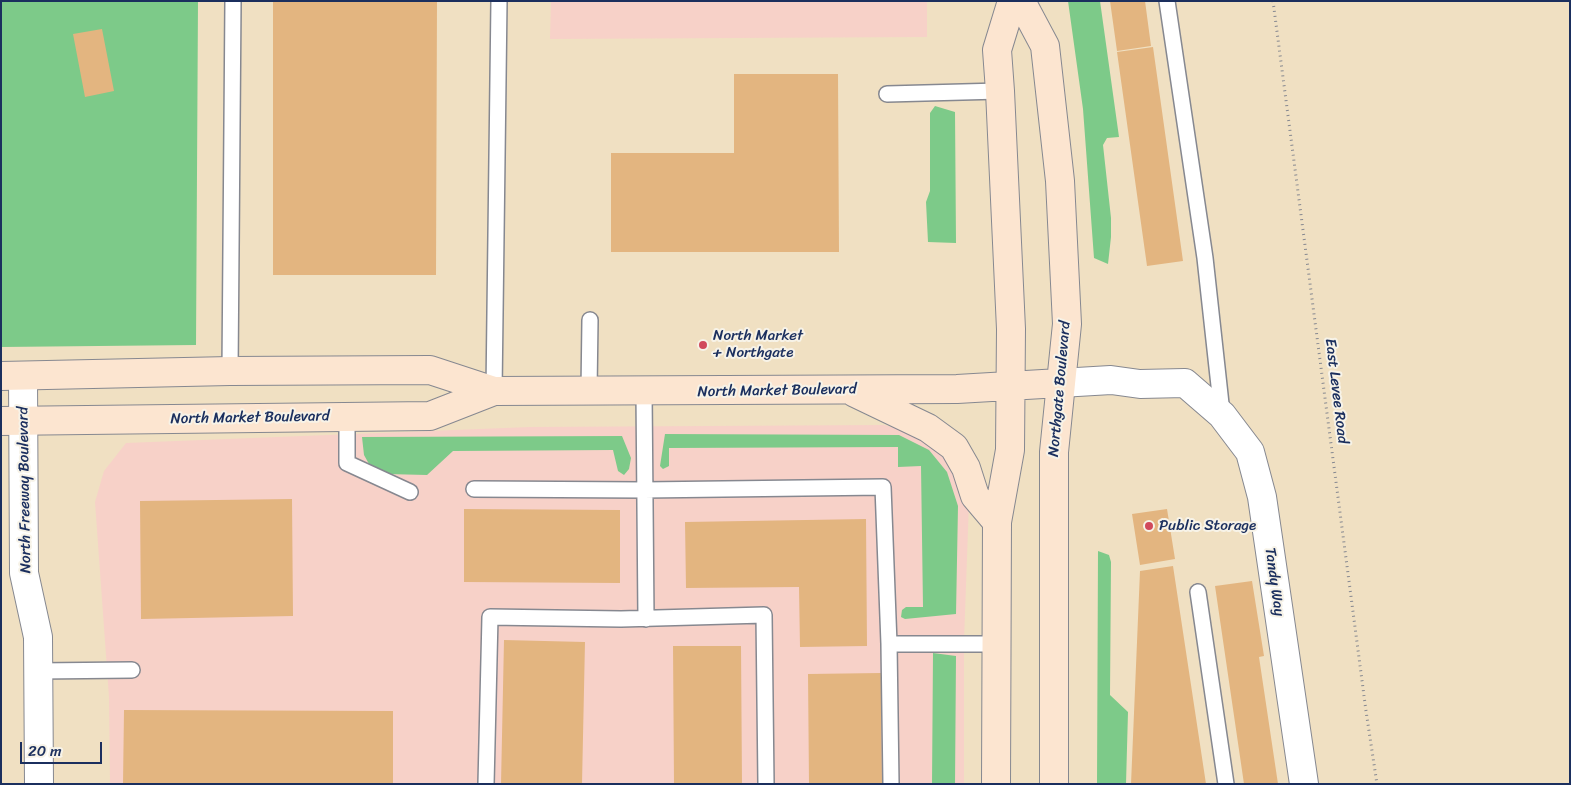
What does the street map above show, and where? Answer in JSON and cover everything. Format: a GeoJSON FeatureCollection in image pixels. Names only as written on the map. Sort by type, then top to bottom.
{"type":"FeatureCollection","features":[{"type":"Feature","properties":{"kind":"main road"},"geometry":{"type":"LineString","coordinates":[[996,784],[997,522],[1010,450],[1011,329],[997,50],[1012,1]]}},
{"type":"Feature","properties":{"kind":"main road","name":"Northgate Boulevard"},"geometry":{"type":"LineString","coordinates":[[1021,1],[1045,46],[1060,180],[1067,324],[1054,452],[1054,784]]}},
{"type":"Feature","properties":{"kind":"main road","name":"North Market Boulevard"},"geometry":{"type":"LineString","coordinates":[[12,376],[230,371],[430,370],[494,391],[849,390],[1010,387],[1060,383]]}},
{"type":"Feature","properties":{"kind":"main road"},"geometry":{"type":"LineString","coordinates":[[849,390],[928,428],[954,447],[966,468],[975,496],[997,522]]}},
{"type":"Feature","properties":{"kind":"main road","name":"North Market Boulevard"},"geometry":{"type":"LineString","coordinates":[[12,421],[430,416],[494,391]]}},
{"type":"Feature","properties":{"kind":"street","name":"North Freeway Boulevard"},"geometry":{"type":"LineString","coordinates":[[12,376],[12,421],[24,573],[38,637],[39,784]]}},
{"type":"Feature","properties":{"kind":"street","name":"Tandy Way"},"geometry":{"type":"LineString","coordinates":[[1060,383],[1111,380],[1140,384],[1185,383],[1222,415],[1250,452],[1262,497],[1304,784]]}},
{"type":"Feature","properties":{"kind":"lane"},"geometry":{"type":"LineString","coordinates":[[230,371],[233,1]]}},
{"type":"Feature","properties":{"kind":"lane"},"geometry":{"type":"LineString","coordinates":[[494,391],[499,1]]}},
{"type":"Feature","properties":{"kind":"lane"},"geometry":{"type":"LineString","coordinates":[[1167,1],[1205,258],[1222,415]]}},
{"type":"Feature","properties":{"kind":"lane"},"geometry":{"type":"LineString","coordinates":[[887,94],[1000,91]]}},
{"type":"Feature","properties":{"kind":"lane"},"geometry":{"type":"LineString","coordinates":[[589,391],[590,320]]}},
{"type":"Feature","properties":{"kind":"lane"},"geometry":{"type":"LineString","coordinates":[[644,392],[646,618]]}},
{"type":"Feature","properties":{"kind":"lane"},"geometry":{"type":"LineString","coordinates":[[347,417],[347,463],[410,492]]}},
{"type":"Feature","properties":{"kind":"lane"},"geometry":{"type":"LineString","coordinates":[[474,489],[644,490],[883,487],[889,644],[891,784]]}},
{"type":"Feature","properties":{"kind":"lane"},"geometry":{"type":"LineString","coordinates":[[1198,592],[1226,784]]}},
{"type":"Feature","properties":{"kind":"lane"},"geometry":{"type":"LineString","coordinates":[[486,784],[490,617],[646,618],[764,615],[766,784]]}},
{"type":"Feature","properties":{"kind":"lane"},"geometry":{"type":"LineString","coordinates":[[889,644],[997,644]]}},
{"type":"Feature","properties":{"kind":"lane"},"geometry":{"type":"LineString","coordinates":[[38,671],[132,670]]}},
{"type":"Feature","properties":{"kind":"path","name":"East Levee Road"},"geometry":{"type":"LineString","coordinates":[[1273,1],[1377,784]]}},
{"type":"Feature","properties":{"kind":"shaded area"},"geometry":{"type":"Polygon","coordinates":[[[551,1],[927,1],[927,37],[550,39],[551,1]]]}},
{"type":"Feature","properties":{"kind":"shaded area"},"geometry":{"type":"Polygon","coordinates":[[[884,425],[913,432],[947,458],[969,502],[964,641],[964,784],[110,784],[109,697],[95,502],[104,471],[126,443],[530,427],[884,425]]]}},
{"type":"Feature","properties":{"kind":"green space"},"geometry":{"type":"Polygon","coordinates":[[[1,1],[198,1],[196,345],[1,347],[1,1]]]}},
{"type":"Feature","properties":{"kind":"green space"},"geometry":{"type":"Polygon","coordinates":[[[1068,1],[1100,1],[1119,137],[1107,138],[1103,145],[1111,218],[1108,264],[1094,258],[1083,109],[1068,1]]]}},
{"type":"Feature","properties":{"kind":"green space"},"geometry":{"type":"Polygon","coordinates":[[[935,106],[955,112],[956,243],[928,242],[926,202],[930,191],[930,113],[935,106]]]}},
{"type":"Feature","properties":{"kind":"green space"},"geometry":{"type":"Polygon","coordinates":[[[665,434],[899,435],[929,450],[947,472],[958,506],[956,614],[905,619],[901,617],[902,610],[906,607],[923,607],[921,466],[898,467],[898,447],[669,448],[669,466],[663,469],[660,466],[665,434]]]}},
{"type":"Feature","properties":{"kind":"green space"},"geometry":{"type":"Polygon","coordinates":[[[622,436],[631,458],[629,469],[624,475],[618,471],[613,450],[453,451],[427,475],[386,474],[369,464],[364,455],[362,437],[622,436]]]}},
{"type":"Feature","properties":{"kind":"green space"},"geometry":{"type":"Polygon","coordinates":[[[1098,551],[1109,555],[1111,562],[1110,695],[1128,712],[1126,784],[1097,784],[1098,551]]]}},
{"type":"Feature","properties":{"kind":"green space"},"geometry":{"type":"Polygon","coordinates":[[[933,653],[956,656],[955,784],[932,784],[933,653]]]}},
{"type":"Feature","properties":{"kind":"building"},"geometry":{"type":"Polygon","coordinates":[[[273,1],[437,1],[436,275],[273,275],[273,1]]]}},
{"type":"Feature","properties":{"kind":"building"},"geometry":{"type":"Polygon","coordinates":[[[1110,1],[1145,1],[1151,46],[1117,51],[1110,1]]]}},
{"type":"Feature","properties":{"kind":"building"},"geometry":{"type":"Polygon","coordinates":[[[102,29],[114,91],[85,97],[73,34],[102,29]]]}},
{"type":"Feature","properties":{"kind":"building"},"geometry":{"type":"Polygon","coordinates":[[[1153,47],[1183,261],[1147,266],[1117,52],[1153,47]]]}},
{"type":"Feature","properties":{"kind":"building"},"geometry":{"type":"Polygon","coordinates":[[[734,74],[838,74],[839,252],[611,252],[611,153],[734,153],[734,74]]]}},
{"type":"Feature","properties":{"kind":"building"},"geometry":{"type":"Polygon","coordinates":[[[292,499],[293,616],[141,619],[140,501],[292,499]]]}},
{"type":"Feature","properties":{"kind":"building"},"geometry":{"type":"Polygon","coordinates":[[[464,509],[620,510],[620,583],[464,582],[464,509]]]}},
{"type":"Feature","properties":{"kind":"building"},"geometry":{"type":"Polygon","coordinates":[[[1167,509],[1175,559],[1140,565],[1132,514],[1167,509]]]}},
{"type":"Feature","properties":{"kind":"building"},"geometry":{"type":"Polygon","coordinates":[[[866,519],[867,646],[800,647],[799,587],[686,588],[685,522],[866,519]]]}},
{"type":"Feature","properties":{"kind":"building"},"geometry":{"type":"Polygon","coordinates":[[[1173,566],[1206,784],[1131,784],[1140,571],[1173,566]]]}},
{"type":"Feature","properties":{"kind":"building"},"geometry":{"type":"Polygon","coordinates":[[[1252,581],[1264,656],[1259,657],[1278,784],[1244,784],[1215,586],[1252,581]]]}},
{"type":"Feature","properties":{"kind":"building"},"geometry":{"type":"Polygon","coordinates":[[[504,640],[585,642],[582,784],[501,784],[504,640]]]}},
{"type":"Feature","properties":{"kind":"building"},"geometry":{"type":"Polygon","coordinates":[[[673,646],[741,646],[742,784],[674,784],[673,646]]]}},
{"type":"Feature","properties":{"kind":"building"},"geometry":{"type":"Polygon","coordinates":[[[881,673],[882,784],[809,784],[808,674],[881,673]]]}},
{"type":"Feature","properties":{"kind":"building"},"geometry":{"type":"Polygon","coordinates":[[[124,710],[393,711],[393,784],[123,784],[124,710]]]}},
{"type":"Feature","properties":{"kind":"place","name":"North Market + Northgate"},"geometry":{"type":"Point","coordinates":[703,345]}},
{"type":"Feature","properties":{"kind":"place","name":"Public Storage"},"geometry":{"type":"Point","coordinates":[1149,526]}}]}
